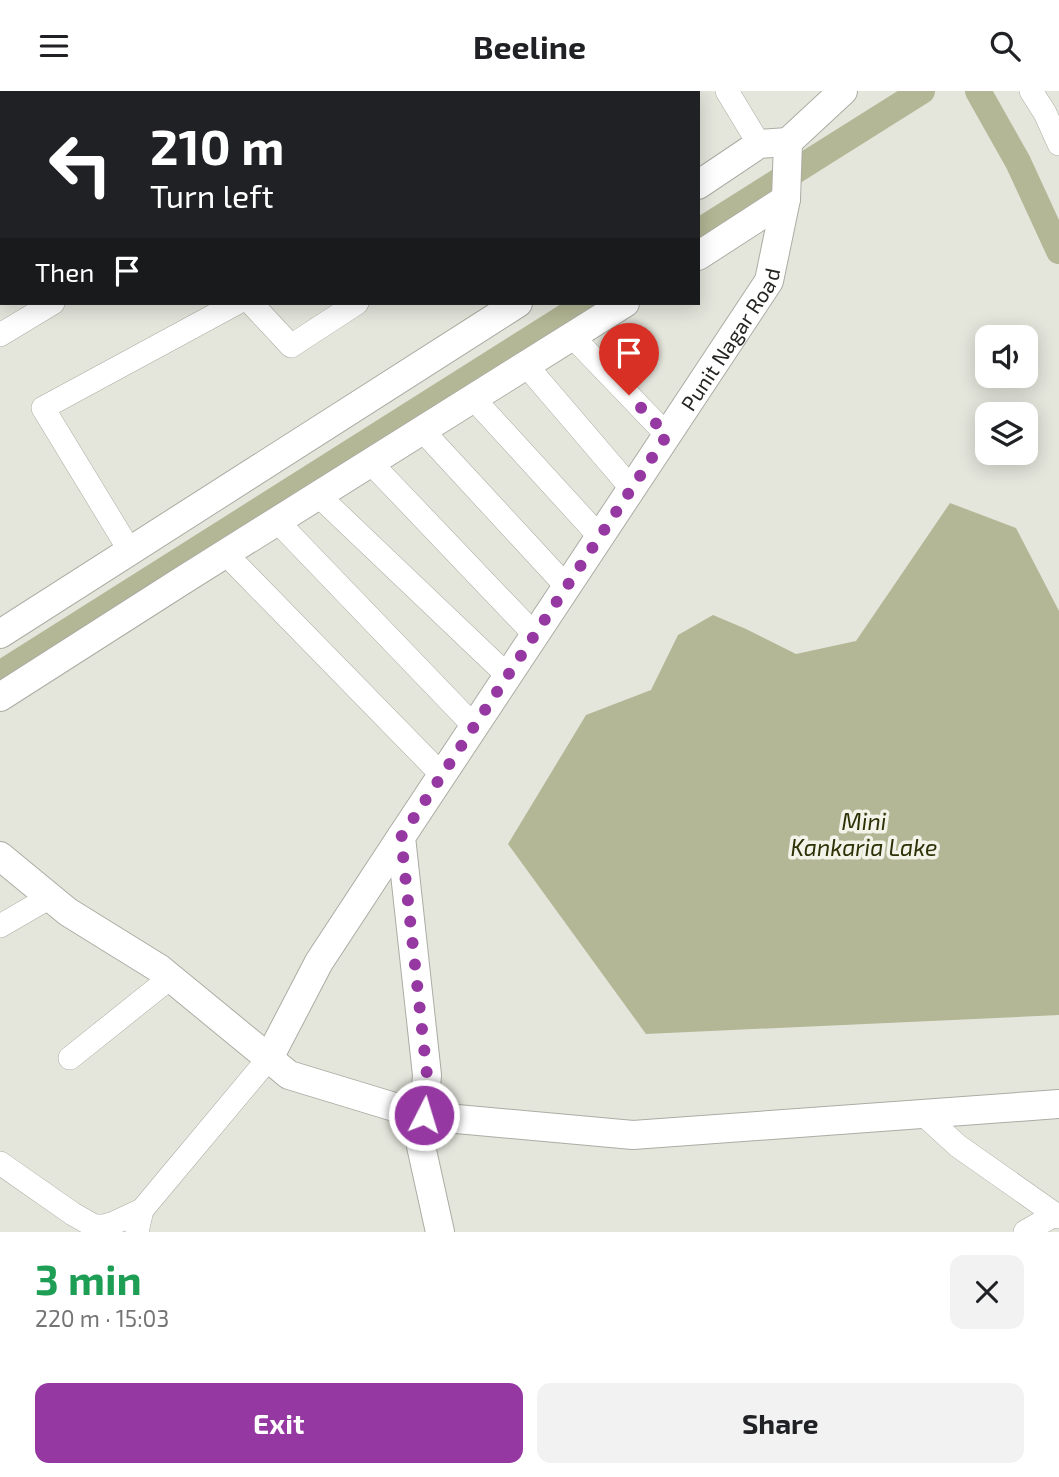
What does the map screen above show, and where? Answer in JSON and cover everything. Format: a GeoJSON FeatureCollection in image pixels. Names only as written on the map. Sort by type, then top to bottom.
{"type":"FeatureCollection","features":[{"type":"Feature","properties":{"kind":"street"},"geometry":{"type":"LineString","coordinates":[[727,91],[758,144]]}},
{"type":"Feature","properties":{"kind":"street"},"geometry":{"type":"LineString","coordinates":[[700,184],[758,144],[788,143],[843,91]]}},
{"type":"Feature","properties":{"kind":"street"},"geometry":{"type":"LineString","coordinates":[[1031,91],[1045,113],[1059,144]]}},
{"type":"Feature","properties":{"kind":"street","name":"Punit Nagar Road"},"geometry":{"type":"LineString","coordinates":[[269,1058],[319,962],[769,281],[787,197],[788,143]]}},
{"type":"Feature","properties":{"kind":"street"},"geometry":{"type":"LineString","coordinates":[[700,255],[787,197]]}},
{"type":"Feature","properties":{"kind":"street"},"geometry":{"type":"LineString","coordinates":[[0,335],[50,305]]}},
{"type":"Feature","properties":{"kind":"street"},"geometry":{"type":"LineString","coordinates":[[130,551],[43,408],[233,305]]}},
{"type":"Feature","properties":{"kind":"street"},"geometry":{"type":"LineString","coordinates":[[253,305],[291,346],[354,305]]}},
{"type":"Feature","properties":{"kind":"street"},"geometry":{"type":"LineString","coordinates":[[0,634],[515,305]]}},
{"type":"Feature","properties":{"kind":"street"},"geometry":{"type":"LineString","coordinates":[[0,697],[622,305]]}},
{"type":"Feature","properties":{"kind":"street"},"geometry":{"type":"LineString","coordinates":[[572,336],[667,435]]}},
{"type":"Feature","properties":{"kind":"street"},"geometry":{"type":"LineString","coordinates":[[526,365],[632,489]]}},
{"type":"Feature","properties":{"kind":"street"},"geometry":{"type":"LineString","coordinates":[[473,398],[600,537]]}},
{"type":"Feature","properties":{"kind":"street"},"geometry":{"type":"LineString","coordinates":[[422,430],[567,587]]}},
{"type":"Feature","properties":{"kind":"street"},"geometry":{"type":"LineString","coordinates":[[370,462],[535,635]]}},
{"type":"Feature","properties":{"kind":"street"},"geometry":{"type":"LineString","coordinates":[[318,495],[508,676]]}},
{"type":"Feature","properties":{"kind":"street"},"geometry":{"type":"LineString","coordinates":[[277,521],[474,726]]}},
{"type":"Feature","properties":{"kind":"street"},"geometry":{"type":"LineString","coordinates":[[225,553],[442,775]]}},
{"type":"Feature","properties":{"kind":"street"},"geometry":{"type":"LineString","coordinates":[[401,837],[427,1075],[421,1146],[440,1232]]}},
{"type":"Feature","properties":{"kind":"street"},"geometry":{"type":"LineString","coordinates":[[0,856],[68,912],[160,969],[289,1075],[424,1115],[633,1135],[1059,1104]]}},
{"type":"Feature","properties":{"kind":"street"},"geometry":{"type":"LineString","coordinates":[[0,926],[50,897]]}},
{"type":"Feature","properties":{"kind":"street"},"geometry":{"type":"LineString","coordinates":[[70,1058],[170,978]]}},
{"type":"Feature","properties":{"kind":"street"},"geometry":{"type":"LineString","coordinates":[[0,1163],[72,1214],[94,1226],[139,1221],[269,1058]]}},
{"type":"Feature","properties":{"kind":"street"},"geometry":{"type":"LineString","coordinates":[[923,1114],[958,1146],[1057,1216],[1026,1232]]}},
{"type":"Feature","properties":{"kind":"water","name":"Mini Kankaria Lake"},"geometry":{"type":"Polygon","coordinates":[[[950,503],[1016,528],[1059,611],[1059,1015],[646,1034],[508,844],[586,715],[651,690],[678,635],[713,615],[796,654],[856,641],[950,503]]]}},
{"type":"Feature","properties":{"kind":"waterway"},"geometry":{"type":"LineString","coordinates":[[700,231],[922,91]]}},
{"type":"Feature","properties":{"kind":"waterway"},"geometry":{"type":"LineString","coordinates":[[978,91],[1018,162],[1059,251]]}},
{"type":"Feature","properties":{"kind":"waterway"},"geometry":{"type":"LineString","coordinates":[[0,674],[584,305]]}},
{"type":"Feature","properties":{"kind":"route"},"geometry":{"type":"LineString","coordinates":[[424,1115],[427,1075],[401,837],[667,435],[629,395]]}}]}
